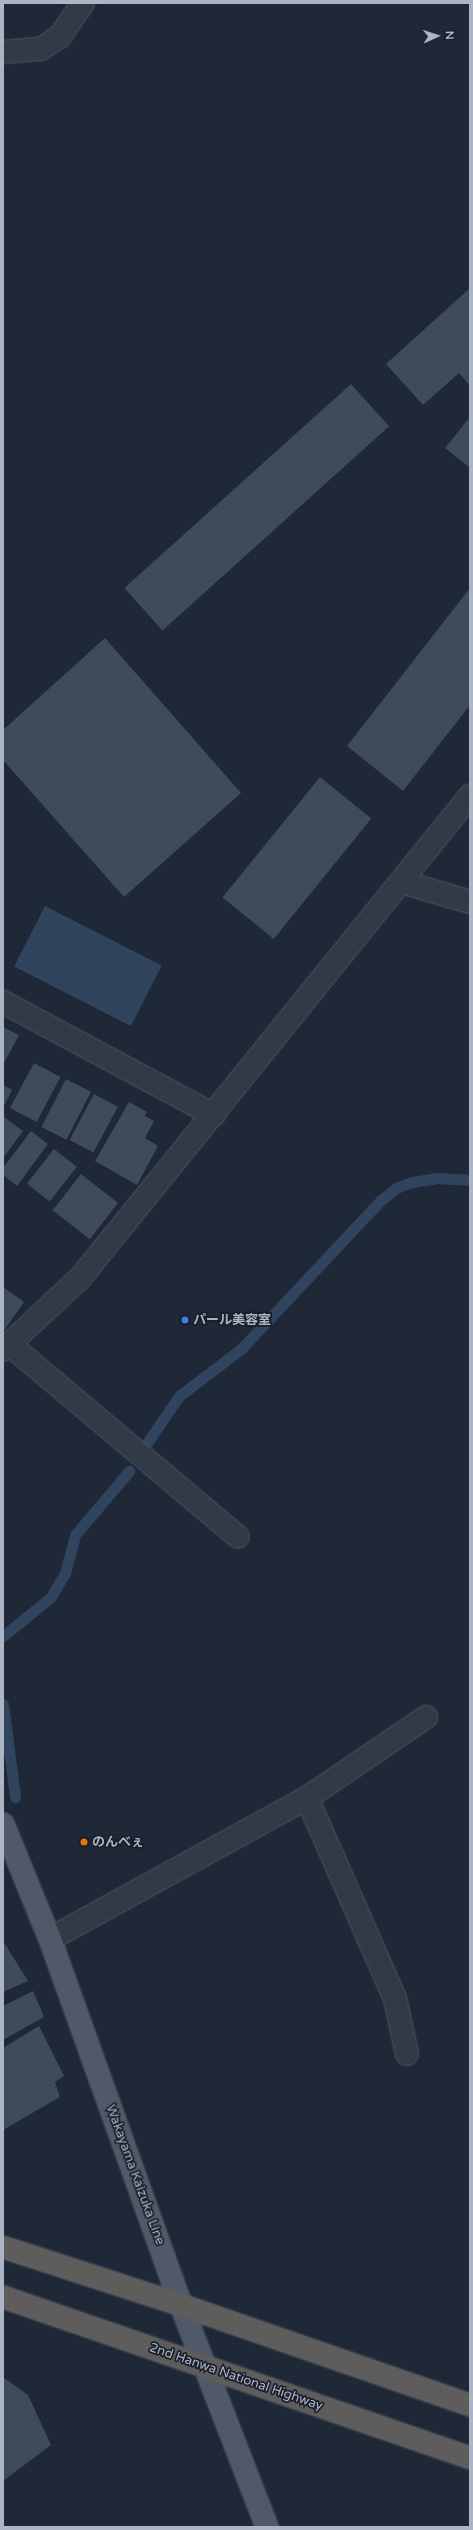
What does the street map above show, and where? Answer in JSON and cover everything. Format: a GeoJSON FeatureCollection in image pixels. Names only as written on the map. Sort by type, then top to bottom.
{"type":"FeatureCollection","features":[{"type":"Feature","properties":{"kind":"highway"},"geometry":{"type":"LineString","coordinates":[[3,2247],[181,2305],[470,2405]]}},
{"type":"Feature","properties":{"kind":"highway","name":"2nd Hanwa National Highway"},"geometry":{"type":"LineString","coordinates":[[3,2297],[470,2458]]}},
{"type":"Feature","properties":{"kind":"main road","name":"Wakayama Kaizuka Line"},"geometry":{"type":"LineString","coordinates":[[3,1824],[50,1939],[181,2305],[267,2527]]}},
{"type":"Feature","properties":{"kind":"street"},"geometry":{"type":"LineString","coordinates":[[3,52],[41,50],[60,36],[83,3]]}},
{"type":"Feature","properties":{"kind":"street"},"geometry":{"type":"LineString","coordinates":[[238,1537],[6,1347],[81,1276],[214,1115],[470,796]]}},
{"type":"Feature","properties":{"kind":"street"},"geometry":{"type":"LineString","coordinates":[[402,882],[470,902]]}},
{"type":"Feature","properties":{"kind":"street"},"geometry":{"type":"LineString","coordinates":[[3,1002],[214,1115]]}},
{"type":"Feature","properties":{"kind":"street"},"geometry":{"type":"LineString","coordinates":[[50,1939],[307,1798],[426,1717]]}},
{"type":"Feature","properties":{"kind":"street"},"geometry":{"type":"LineString","coordinates":[[307,1798],[395,1998],[407,2054]]}},
{"type":"Feature","properties":{"kind":"water"},"geometry":{"type":"Polygon","coordinates":[[[45,906],[162,965],[131,1026],[14,967],[45,906]]]}},
{"type":"Feature","properties":{"kind":"building"},"geometry":{"type":"Polygon","coordinates":[[[470,288],[470,386],[459,373],[423,405],[386,364],[470,288]]]}},
{"type":"Feature","properties":{"kind":"building"},"geometry":{"type":"Polygon","coordinates":[[[351,384],[389,426],[162,630],[124,588],[351,384]]]}},
{"type":"Feature","properties":{"kind":"building"},"geometry":{"type":"Polygon","coordinates":[[[470,417],[470,468],[445,448],[470,417]]]}},
{"type":"Feature","properties":{"kind":"building"},"geometry":{"type":"Polygon","coordinates":[[[470,588],[470,705],[403,791],[347,746],[470,588]]]}},
{"type":"Feature","properties":{"kind":"building"},"geometry":{"type":"Polygon","coordinates":[[[105,638],[241,793],[124,897],[3,760],[3,730],[105,638]]]}},
{"type":"Feature","properties":{"kind":"building"},"geometry":{"type":"Polygon","coordinates":[[[320,777],[371,819],[274,939],[222,897],[320,777]]]}},
{"type":"Feature","properties":{"kind":"building"},"geometry":{"type":"Polygon","coordinates":[[[3,1027],[19,1035],[3,1065],[3,1027]]]}},
{"type":"Feature","properties":{"kind":"building"},"geometry":{"type":"Polygon","coordinates":[[[34,1063],[60,1077],[37,1122],[10,1108],[34,1063]]]}},
{"type":"Feature","properties":{"kind":"building"},"geometry":{"type":"Polygon","coordinates":[[[66,1079],[91,1092],[66,1140],[41,1127],[66,1079]]]}},
{"type":"Feature","properties":{"kind":"building"},"geometry":{"type":"Polygon","coordinates":[[[3,1085],[12,1090],[3,1108],[3,1085]]]}},
{"type":"Feature","properties":{"kind":"building"},"geometry":{"type":"Polygon","coordinates":[[[94,1094],[118,1107],[93,1153],[70,1140],[94,1094]]]}},
{"type":"Feature","properties":{"kind":"building"},"geometry":{"type":"Polygon","coordinates":[[[129,1102],[147,1112],[145,1116],[154,1121],[145,1138],[158,1146],[137,1185],[95,1161],[129,1102]]]}},
{"type":"Feature","properties":{"kind":"building"},"geometry":{"type":"Polygon","coordinates":[[[4,1117],[23,1131],[3,1158],[3,1118],[4,1117]]]}},
{"type":"Feature","properties":{"kind":"building"},"geometry":{"type":"Polygon","coordinates":[[[31,1131],[48,1144],[17,1186],[3,1175],[3,1168],[31,1131]]]}},
{"type":"Feature","properties":{"kind":"building"},"geometry":{"type":"Polygon","coordinates":[[[54,1149],[77,1167],[50,1202],[27,1184],[54,1149]]]}},
{"type":"Feature","properties":{"kind":"building"},"geometry":{"type":"Polygon","coordinates":[[[81,1174],[118,1203],[90,1239],[53,1210],[81,1174]]]}},
{"type":"Feature","properties":{"kind":"building"},"geometry":{"type":"Polygon","coordinates":[[[3,1287],[24,1302],[3,1332],[3,1287]]]}},
{"type":"Feature","properties":{"kind":"building"},"geometry":{"type":"Polygon","coordinates":[[[3,1941],[28,1981],[3,1992],[3,1941]]]}},
{"type":"Feature","properties":{"kind":"building"},"geometry":{"type":"Polygon","coordinates":[[[33,1991],[44,2017],[3,2040],[3,2006],[33,1991]]]}},
{"type":"Feature","properties":{"kind":"building"},"geometry":{"type":"Polygon","coordinates":[[[39,2026],[64,2076],[55,2082],[60,2097],[3,2130],[3,2048],[39,2026]]]}},
{"type":"Feature","properties":{"kind":"building"},"geometry":{"type":"Polygon","coordinates":[[[3,2377],[28,2395],[51,2445],[3,2481],[3,2377]]]}},
{"type":"Feature","properties":{"kind":"waterway"},"geometry":{"type":"LineString","coordinates":[[147,1443],[179,1396],[241,1349],[380,1201],[396,1188],[412,1182],[436,1178],[470,1180]]}},
{"type":"Feature","properties":{"kind":"waterway"},"geometry":{"type":"LineString","coordinates":[[3,1636],[51,1597],[65,1573],[75,1535],[129,1471]]}},
{"type":"Feature","properties":{"kind":"waterway"},"geometry":{"type":"LineString","coordinates":[[3,1704],[15,1797]]}},
{"type":"Feature","properties":{"kind":"place","name":"パール美容室"},"geometry":{"type":"Point","coordinates":[185,1320]}},
{"type":"Feature","properties":{"kind":"place","name":"のんべぇ"},"geometry":{"type":"Point","coordinates":[84,1842]}}]}
